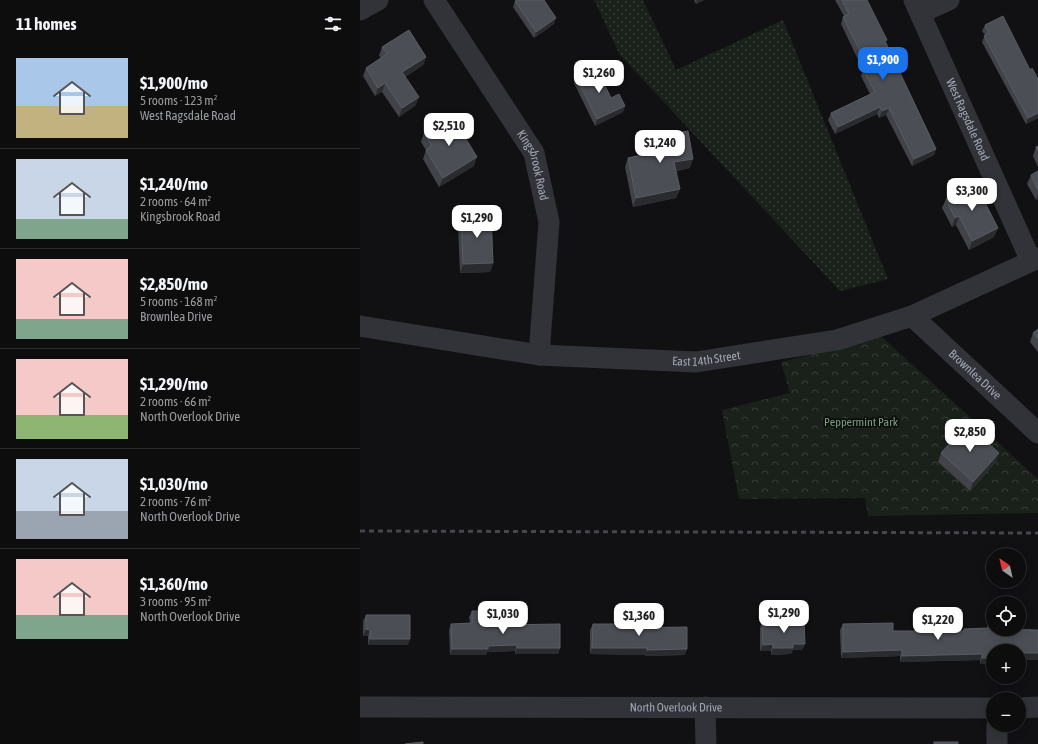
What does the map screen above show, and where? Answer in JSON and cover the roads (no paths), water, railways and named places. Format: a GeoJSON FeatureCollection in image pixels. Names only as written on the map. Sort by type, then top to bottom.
{"type":"FeatureCollection","features":[{"type":"Feature","properties":{"kind":"street"},"geometry":{"type":"LineString","coordinates":[[360,10],[378,0]]}},
{"type":"Feature","properties":{"kind":"street","name":"Kingsbrook Road"},"geometry":{"type":"LineString","coordinates":[[434,0],[534,153],[550,222],[539,355]]}},
{"type":"Feature","properties":{"kind":"street"},"geometry":{"type":"LineString","coordinates":[[917,6],[948,0]]}},
{"type":"Feature","properties":{"kind":"street","name":"West Ragsdale Road"},"geometry":{"type":"LineString","coordinates":[[917,6],[1035,259]]}},
{"type":"Feature","properties":{"kind":"street","name":"East 14th Street"},"geometry":{"type":"LineString","coordinates":[[360,326],[539,355],[696,362],[837,340],[912,316],[1035,259]]}},
{"type":"Feature","properties":{"kind":"street","name":"Brownlea Drive"},"geometry":{"type":"LineString","coordinates":[[912,316],[1038,433]]}},
{"type":"Feature","properties":{"kind":"street","name":"North Overlook Drive"},"geometry":{"type":"LineString","coordinates":[[360,706],[986,708]]}},
{"type":"Feature","properties":{"kind":"street"},"geometry":{"type":"LineString","coordinates":[[706,707],[706,744]]}},
{"type":"Feature","properties":{"kind":"street"},"geometry":{"type":"LineString","coordinates":[[1026,708],[1038,707]]}},
{"type":"Feature","properties":{"kind":"street"},"geometry":{"type":"LineString","coordinates":[[997,732],[997,744]]}},
{"type":"Feature","properties":{"kind":"railway"},"geometry":{"type":"LineString","coordinates":[[360,531],[1038,533]]}},
{"type":"Feature","properties":{"kind":"park label","name":"Peppermint Park"},"geometry":{"type":"Point","coordinates":[861,422]}}]}
